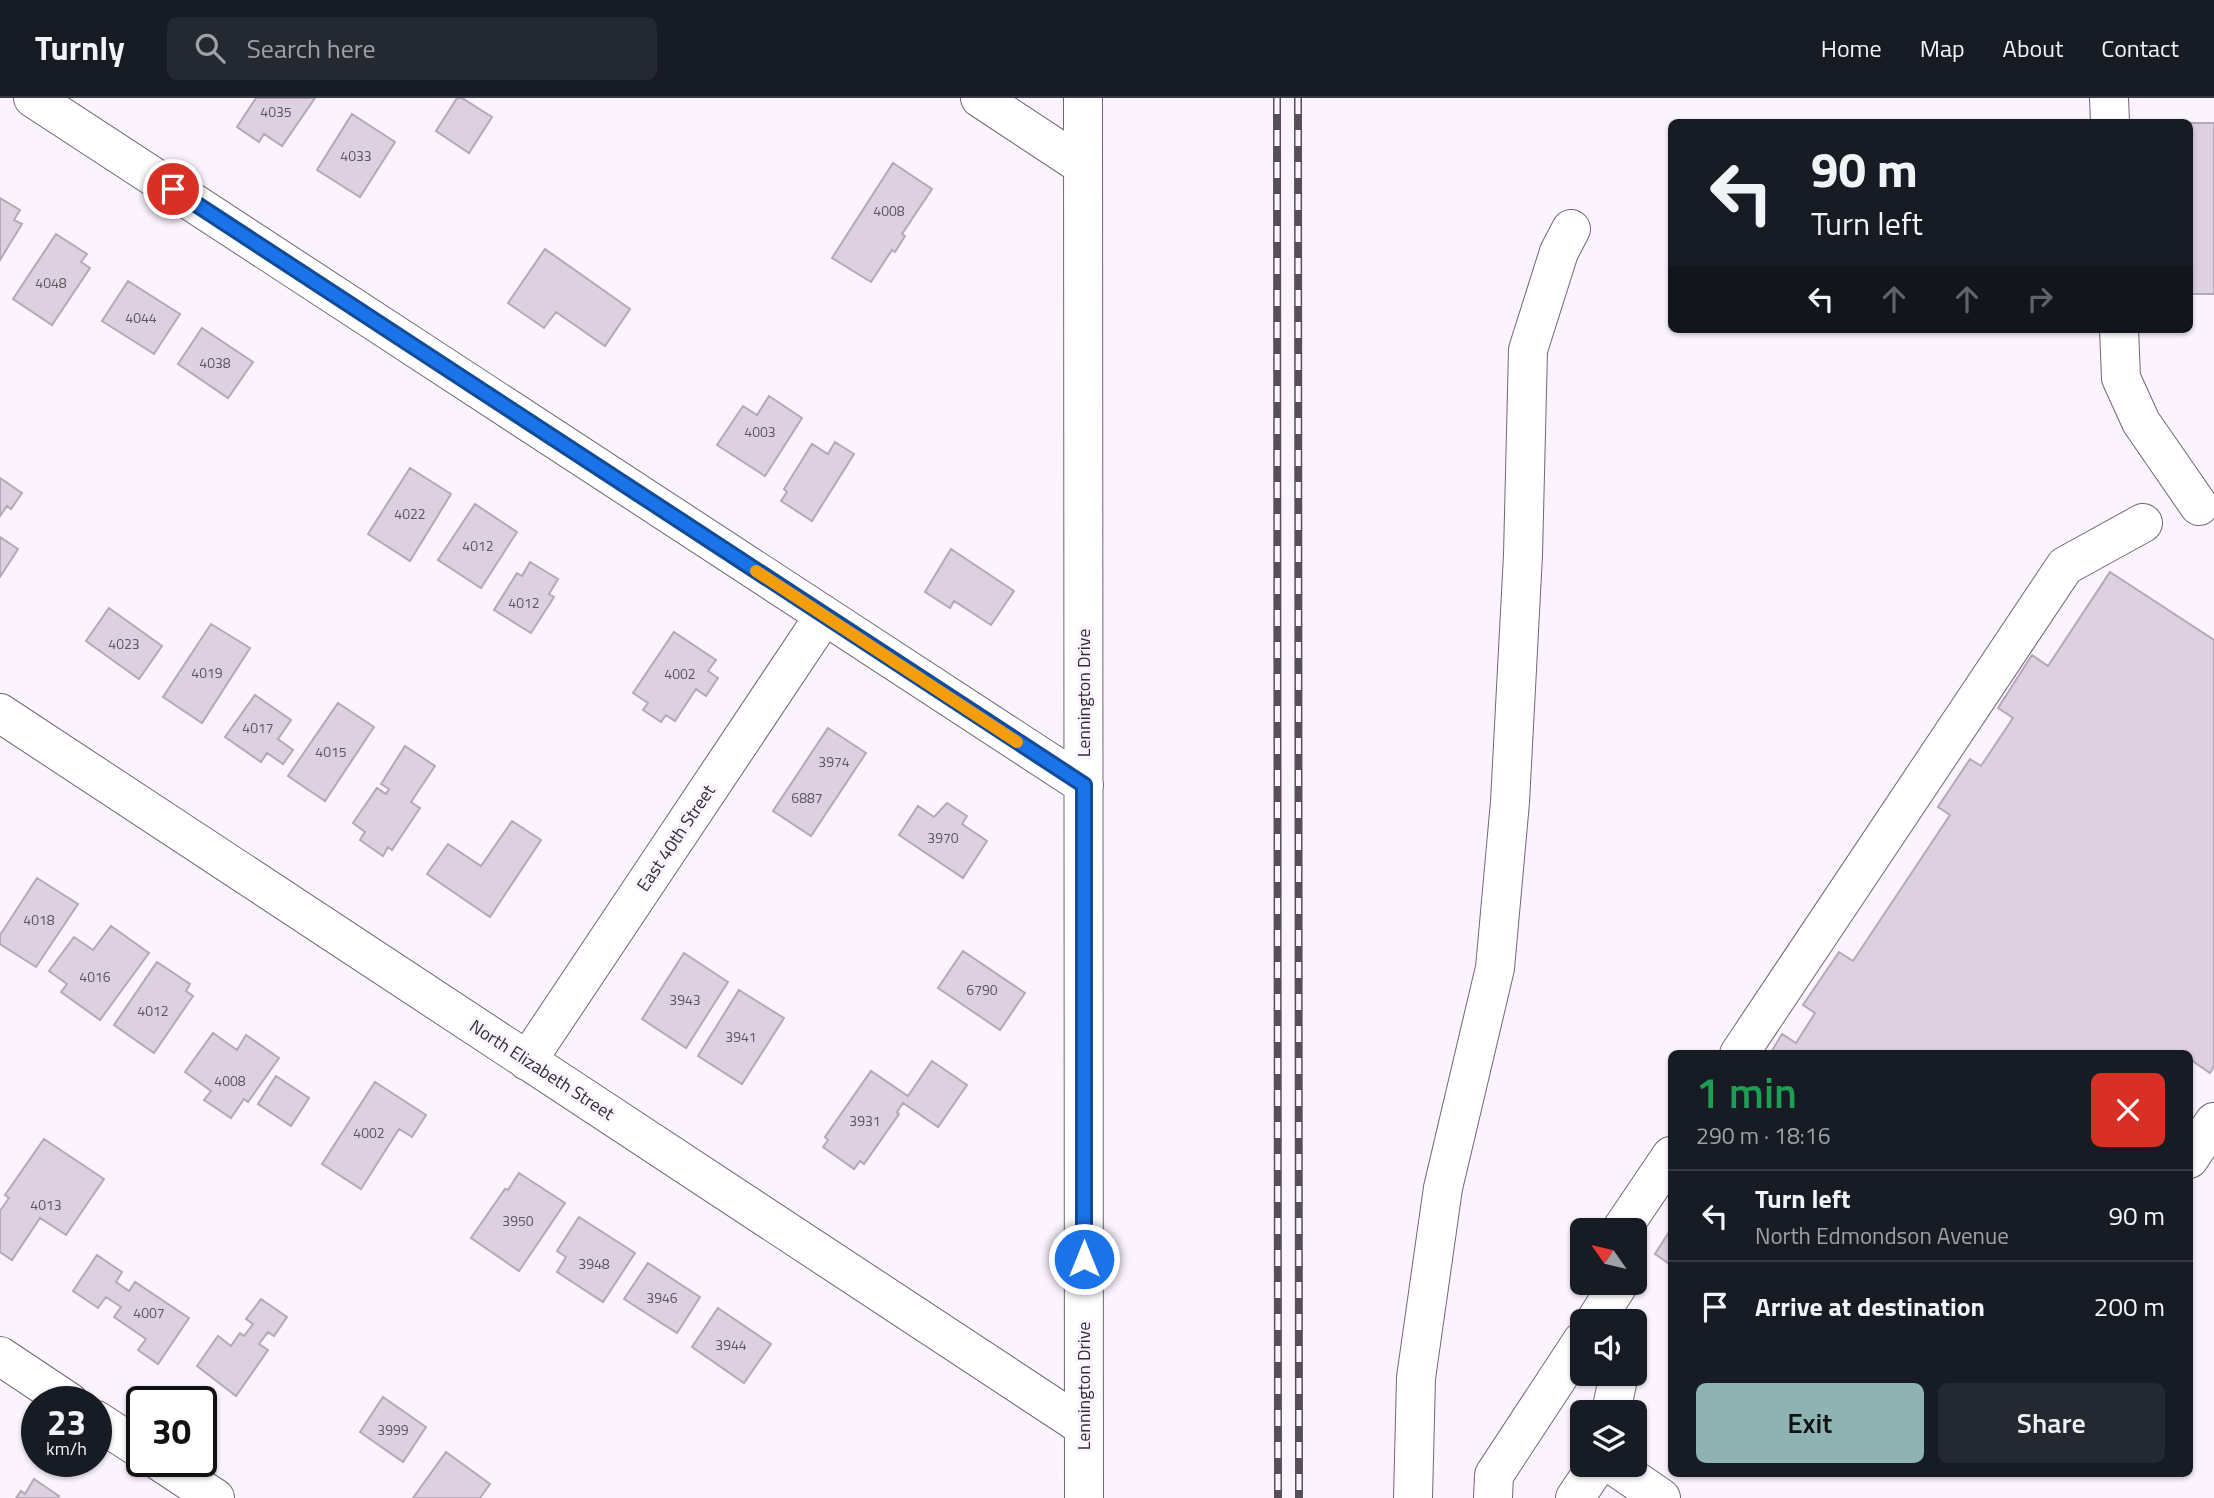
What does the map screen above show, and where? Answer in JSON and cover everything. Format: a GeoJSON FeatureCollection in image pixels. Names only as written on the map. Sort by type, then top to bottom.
{"type":"FeatureCollection","features":[{"type":"Feature","properties":{"kind":"street"},"geometry":{"type":"LineString","coordinates":[[33,98],[1084,785]]}},
{"type":"Feature","properties":{"kind":"street"},"geometry":{"type":"LineString","coordinates":[[981,98],[1083,166]]}},
{"type":"Feature","properties":{"kind":"street","name":"Lennington Drive"},"geometry":{"type":"LineString","coordinates":[[1083,98],[1084,1498]]}},
{"type":"Feature","properties":{"kind":"street"},"geometry":{"type":"LineString","coordinates":[[2109,98],[2110,119]]}},
{"type":"Feature","properties":{"kind":"street"},"geometry":{"type":"LineString","coordinates":[[1413,1498],[1416,1378],[1443,1188],[1495,968],[1510,802],[1522,555],[1528,350],[1559,252],[1571,229]]}},
{"type":"Feature","properties":{"kind":"street"},"geometry":{"type":"LineString","coordinates":[[2119,333],[2122,379],[2141,422],[2199,506]]}},
{"type":"Feature","properties":{"kind":"street"},"geometry":{"type":"LineString","coordinates":[[1743,1050],[2065,566],[2143,523]]}},
{"type":"Feature","properties":{"kind":"street","name":"East 40th Street"},"geometry":{"type":"LineString","coordinates":[[527,1061],[824,616]]}},
{"type":"Feature","properties":{"kind":"street","name":"North Elizabeth Street"},"geometry":{"type":"LineString","coordinates":[[0,713],[1084,1427]]}},
{"type":"Feature","properties":{"kind":"street"},"geometry":{"type":"LineString","coordinates":[[2193,1154],[2214,1122]]}},
{"type":"Feature","properties":{"kind":"street"},"geometry":{"type":"LineString","coordinates":[[1629,1218],[1668,1160]]}},
{"type":"Feature","properties":{"kind":"street"},"geometry":{"type":"LineString","coordinates":[[0,1356],[45,1386]]}},
{"type":"Feature","properties":{"kind":"street"},"geometry":{"type":"LineString","coordinates":[[1493,1498],[1494,1475],[1570,1359]]}},
{"type":"Feature","properties":{"kind":"street"},"geometry":{"type":"LineString","coordinates":[[183,1477],[215,1498]]}},
{"type":"Feature","properties":{"kind":"street"},"geometry":{"type":"LineString","coordinates":[[1575,1498],[1589,1477]]}},
{"type":"Feature","properties":{"kind":"street"},"geometry":{"type":"LineString","coordinates":[[1631,1477],[1661,1498]]}},
{"type":"Feature","properties":{"kind":"building"},"geometry":{"type":"Polygon","coordinates":[[[256,98],[315,98],[282,146],[264,134],[259,142],[237,127],[256,98]]]}},
{"type":"Feature","properties":{"kind":"building"},"geometry":{"type":"Polygon","coordinates":[[[457,98],[462,98],[492,117],[469,153],[436,131],[457,98]]]}},
{"type":"Feature","properties":{"kind":"building"},"geometry":{"type":"Polygon","coordinates":[[[352,114],[395,142],[360,197],[317,170],[352,114]]]}},
{"type":"Feature","properties":{"kind":"building"},"geometry":{"type":"Polygon","coordinates":[[[2193,123],[2214,123],[2214,294],[2193,294],[2193,123]]]}},
{"type":"Feature","properties":{"kind":"building"},"geometry":{"type":"Polygon","coordinates":[[[893,163],[932,189],[902,234],[905,236],[895,252],[892,250],[871,282],[832,258],[893,163]]]}},
{"type":"Feature","properties":{"kind":"building"},"geometry":{"type":"Polygon","coordinates":[[[0,198],[20,210],[14,220],[22,224],[0,260],[0,198]]]}},
{"type":"Feature","properties":{"kind":"building"},"geometry":{"type":"Polygon","coordinates":[[[56,234],[87,254],[81,262],[90,268],[52,325],[13,299],[56,234]]]}},
{"type":"Feature","properties":{"kind":"building"},"geometry":{"type":"Polygon","coordinates":[[[545,249],[630,309],[605,346],[556,312],[544,328],[508,303],[545,249]]]}},
{"type":"Feature","properties":{"kind":"building"},"geometry":{"type":"Polygon","coordinates":[[[128,281],[180,314],[154,354],[102,321],[128,281]]]}},
{"type":"Feature","properties":{"kind":"building"},"geometry":{"type":"Polygon","coordinates":[[[202,328],[253,362],[228,398],[178,364],[202,328]]]}},
{"type":"Feature","properties":{"kind":"building"},"geometry":{"type":"Polygon","coordinates":[[[769,396],[802,418],[765,476],[717,445],[743,406],[757,415],[769,396]]]}},
{"type":"Feature","properties":{"kind":"building"},"geometry":{"type":"Polygon","coordinates":[[[835,442],[854,454],[812,521],[781,501],[787,492],[784,489],[812,444],[828,454],[835,442]]]}},
{"type":"Feature","properties":{"kind":"building"},"geometry":{"type":"Polygon","coordinates":[[[410,468],[451,494],[410,561],[368,534],[410,468]]]}},
{"type":"Feature","properties":{"kind":"building"},"geometry":{"type":"Polygon","coordinates":[[[0,478],[22,493],[11,509],[7,506],[0,516],[0,478]]]}},
{"type":"Feature","properties":{"kind":"building"},"geometry":{"type":"Polygon","coordinates":[[[475,504],[517,532],[481,588],[438,560],[475,504]]]}},
{"type":"Feature","properties":{"kind":"building"},"geometry":{"type":"Polygon","coordinates":[[[0,537],[18,549],[0,577],[0,537]]]}},
{"type":"Feature","properties":{"kind":"building"},"geometry":{"type":"Polygon","coordinates":[[[951,549],[1014,591],[991,625],[954,601],[950,608],[925,592],[951,549]]]}},
{"type":"Feature","properties":{"kind":"building"},"geometry":{"type":"Polygon","coordinates":[[[530,562],[558,579],[549,594],[554,597],[531,633],[494,610],[517,573],[522,576],[530,562]]]}},
{"type":"Feature","properties":{"kind":"building"},"geometry":{"type":"Polygon","coordinates":[[[2110,572],[2214,640],[2214,1066],[2210,1073],[2193,1061],[2193,1050],[1772,1050],[1782,1034],[1796,1043],[1815,1013],[1803,1005],[1839,952],[1853,961],[1950,815],[1938,807],[1970,759],[1981,766],[2013,718],[1998,708],[2032,655],[2048,666],[2110,572]]]}},
{"type":"Feature","properties":{"kind":"building"},"geometry":{"type":"Polygon","coordinates":[[[109,608],[162,646],[139,679],[86,641],[109,608]]]}},
{"type":"Feature","properties":{"kind":"building"},"geometry":{"type":"Polygon","coordinates":[[[211,624],[250,648],[202,723],[163,697],[211,624]]]}},
{"type":"Feature","properties":{"kind":"building"},"geometry":{"type":"Polygon","coordinates":[[[674,632],[716,660],[708,671],[718,678],[706,696],[696,689],[675,721],[666,715],[661,722],[643,710],[648,703],[633,693],[674,632]]]}},
{"type":"Feature","properties":{"kind":"building"},"geometry":{"type":"Polygon","coordinates":[[[255,695],[291,720],[278,739],[293,750],[283,764],[267,753],[261,762],[225,737],[255,695]]]}},
{"type":"Feature","properties":{"kind":"building"},"geometry":{"type":"Polygon","coordinates":[[[338,703],[374,727],[325,801],[288,776],[338,703]]]}},
{"type":"Feature","properties":{"kind":"building"},"geometry":{"type":"Polygon","coordinates":[[[828,728],[866,753],[811,836],[773,811],[828,728]]]}},
{"type":"Feature","properties":{"kind":"building"},"geometry":{"type":"Polygon","coordinates":[[[405,746],[435,766],[411,802],[420,808],[392,850],[388,847],[383,856],[360,840],[365,832],[353,823],[377,788],[386,794],[389,789],[381,784],[405,746]]]}},
{"type":"Feature","properties":{"kind":"building"},"geometry":{"type":"Polygon","coordinates":[[[947,803],[967,816],[962,824],[987,841],[963,878],[899,835],[918,806],[934,817],[947,803]]]}},
{"type":"Feature","properties":{"kind":"building"},"geometry":{"type":"Polygon","coordinates":[[[512,821],[541,840],[490,917],[427,874],[448,844],[481,866],[512,821]]]}},
{"type":"Feature","properties":{"kind":"building"},"geometry":{"type":"Polygon","coordinates":[[[37,878],[78,904],[36,967],[0,944],[0,935],[37,878]]]}},
{"type":"Feature","properties":{"kind":"building"},"geometry":{"type":"Polygon","coordinates":[[[111,926],[149,953],[100,1020],[61,992],[67,984],[49,971],[74,937],[93,950],[111,926]]]}},
{"type":"Feature","properties":{"kind":"building"},"geometry":{"type":"Polygon","coordinates":[[[963,951],[1025,993],[1000,1030],[938,988],[963,951]]]}},
{"type":"Feature","properties":{"kind":"building"},"geometry":{"type":"Polygon","coordinates":[[[684,953],[728,982],[686,1048],[642,1019],[684,953]]]}},
{"type":"Feature","properties":{"kind":"building"},"geometry":{"type":"Polygon","coordinates":[[[157,962],[190,984],[186,991],[193,996],[154,1053],[114,1025],[157,962]]]}},
{"type":"Feature","properties":{"kind":"building"},"geometry":{"type":"Polygon","coordinates":[[[739,990],[784,1018],[742,1084],[698,1056],[739,990]]]}},
{"type":"Feature","properties":{"kind":"building"},"geometry":{"type":"Polygon","coordinates":[[[213,1033],[237,1050],[246,1035],[279,1058],[248,1102],[244,1099],[231,1118],[204,1100],[211,1091],[185,1072],[213,1033]]]}},
{"type":"Feature","properties":{"kind":"building"},"geometry":{"type":"Polygon","coordinates":[[[932,1061],[967,1085],[938,1127],[903,1103],[897,1112],[899,1114],[864,1164],[860,1161],[854,1169],[823,1147],[828,1140],[825,1137],[871,1071],[908,1096],[932,1061]]]}},
{"type":"Feature","properties":{"kind":"building"},"geometry":{"type":"Polygon","coordinates":[[[276,1076],[309,1098],[291,1126],[258,1104],[276,1076]]]}},
{"type":"Feature","properties":{"kind":"building"},"geometry":{"type":"Polygon","coordinates":[[[375,1082],[426,1115],[412,1137],[399,1129],[361,1189],[322,1164],[375,1082]]]}},
{"type":"Feature","properties":{"kind":"building"},"geometry":{"type":"Polygon","coordinates":[[[44,1139],[104,1179],[66,1235],[40,1218],[12,1260],[0,1252],[0,1211],[9,1198],[5,1195],[44,1139]]]}},
{"type":"Feature","properties":{"kind":"building"},"geometry":{"type":"Polygon","coordinates":[[[519,1173],[565,1203],[519,1271],[471,1238],[519,1173]]]}},
{"type":"Feature","properties":{"kind":"building"},"geometry":{"type":"Polygon","coordinates":[[[579,1217],[635,1253],[603,1302],[557,1272],[566,1257],[557,1251],[579,1217]]]}},
{"type":"Feature","properties":{"kind":"building"},"geometry":{"type":"Polygon","coordinates":[[[1668,1234],[1668,1263],[1655,1254],[1668,1234]]]}},
{"type":"Feature","properties":{"kind":"building"},"geometry":{"type":"Polygon","coordinates":[[[97,1255],[122,1272],[116,1282],[129,1291],[135,1282],[189,1318],[158,1364],[138,1350],[146,1339],[114,1317],[121,1307],[106,1297],[98,1308],[73,1291],[97,1255]]]}},
{"type":"Feature","properties":{"kind":"building"},"geometry":{"type":"Polygon","coordinates":[[[648,1263],[700,1297],[677,1333],[624,1299],[648,1263]]]}},
{"type":"Feature","properties":{"kind":"building"},"geometry":{"type":"Polygon","coordinates":[[[261,1299],[287,1317],[274,1336],[268,1332],[259,1344],[268,1350],[236,1396],[197,1366],[218,1336],[231,1346],[240,1333],[244,1336],[253,1324],[246,1319],[261,1299]]]}},
{"type":"Feature","properties":{"kind":"building"},"geometry":{"type":"Polygon","coordinates":[[[718,1308],[771,1344],[744,1383],[692,1347],[718,1308]]]}},
{"type":"Feature","properties":{"kind":"building"},"geometry":{"type":"Polygon","coordinates":[[[383,1397],[426,1427],[403,1462],[360,1432],[383,1397]]]}},
{"type":"Feature","properties":{"kind":"building"},"geometry":{"type":"Polygon","coordinates":[[[446,1452],[490,1484],[480,1498],[413,1498],[446,1452]]]}},
{"type":"Feature","properties":{"kind":"building"},"geometry":{"type":"Polygon","coordinates":[[[34,1479],[59,1496],[58,1498],[16,1498],[21,1491],[25,1494],[34,1479]]]}},
{"type":"Feature","properties":{"kind":"railway"},"geometry":{"type":"LineString","coordinates":[[1277,98],[1278,1498]]}},
{"type":"Feature","properties":{"kind":"railway"},"geometry":{"type":"LineString","coordinates":[[1298,98],[1299,1498]]}},
{"type":"Feature","properties":{"kind":"slow traffic"},"geometry":{"type":"LineString","coordinates":[[756,571],[1017,742]]}},
{"type":"Feature","properties":{"kind":"route"},"geometry":{"type":"LineString","coordinates":[[173,189],[1084,785],[1084,1259]]}}]}
